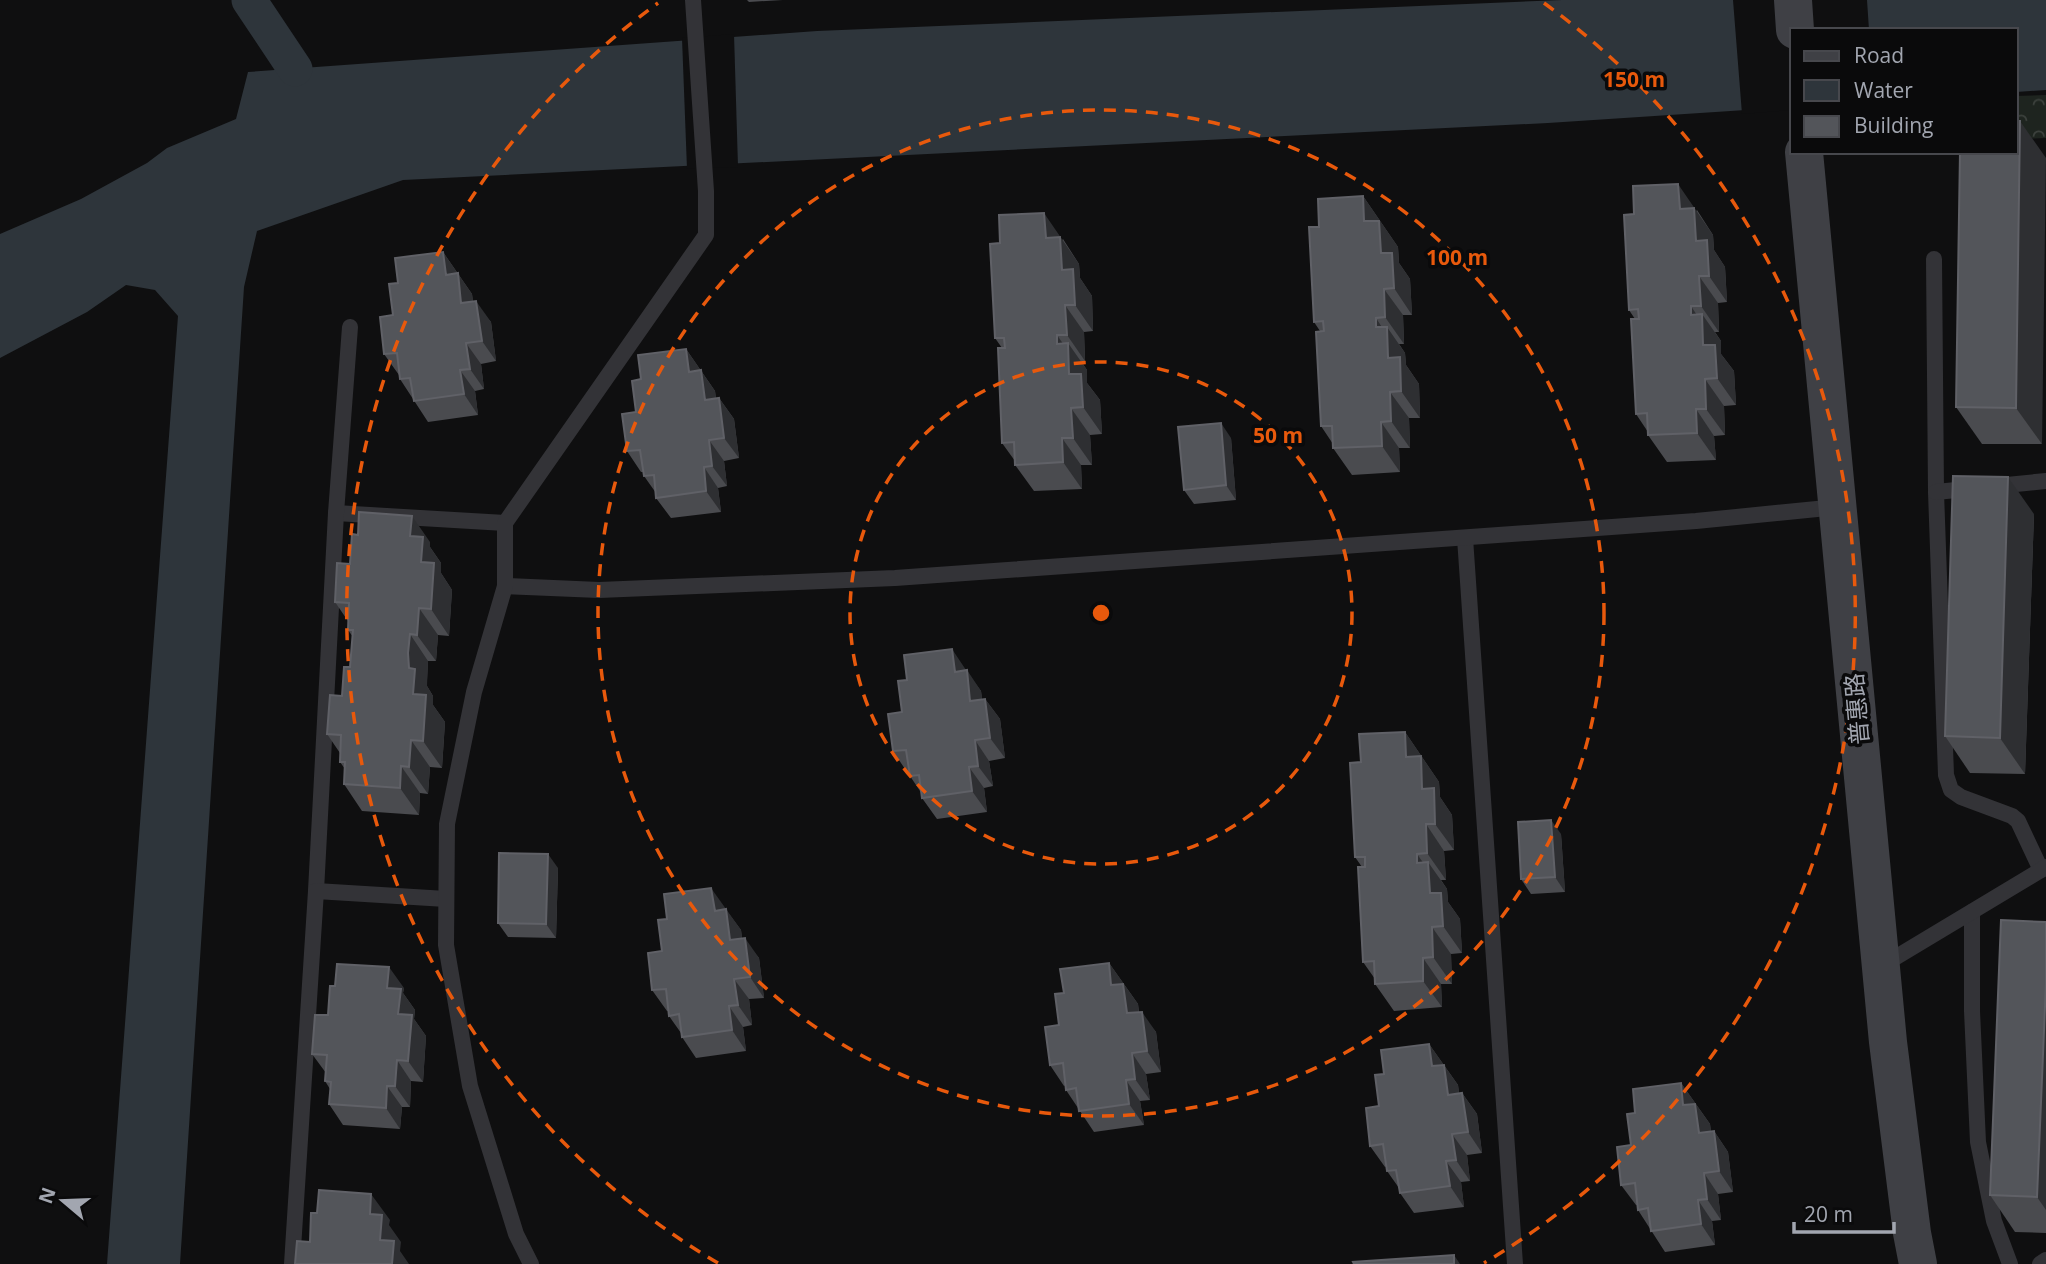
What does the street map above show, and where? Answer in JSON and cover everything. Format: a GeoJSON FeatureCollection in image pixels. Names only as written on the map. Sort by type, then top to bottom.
{"type":"FeatureCollection","features":[{"type":"Feature","properties":{"kind":"main road"},"geometry":{"type":"LineString","coordinates":[[1793,0],[1795,28]]}},
{"type":"Feature","properties":{"kind":"main road","name":"普惠路"},"geometry":{"type":"LineString","coordinates":[[1804,154],[1881,966],[1903,1165],[1918,1264]]}},
{"type":"Feature","properties":{"kind":"lane"},"geometry":{"type":"LineString","coordinates":[[531,1264],[516,1234],[470,1086],[446,945],[447,824],[474,692],[505,586],[505,523],[706,235],[706,191],[693,0]]}},
{"type":"Feature","properties":{"kind":"lane"},"geometry":{"type":"LineString","coordinates":[[1881,966],[2043,869],[2018,821],[2012,816],[1961,797],[1951,790],[1946,775],[1936,492],[1934,259]]}},
{"type":"Feature","properties":{"kind":"lane"},"geometry":{"type":"LineString","coordinates":[[292,1264],[316,891],[336,513],[350,327]]}},
{"type":"Feature","properties":{"kind":"lane"},"geometry":{"type":"LineString","coordinates":[[1936,492],[2046,481]]}},
{"type":"Feature","properties":{"kind":"lane"},"geometry":{"type":"LineString","coordinates":[[505,586],[599,590],[895,578],[1696,521],[1837,507]]}},
{"type":"Feature","properties":{"kind":"lane"},"geometry":{"type":"LineString","coordinates":[[336,513],[505,523]]}},
{"type":"Feature","properties":{"kind":"lane"},"geometry":{"type":"LineString","coordinates":[[1465,538],[1516,1264]]}},
{"type":"Feature","properties":{"kind":"lane"},"geometry":{"type":"LineString","coordinates":[[316,891],[446,899]]}},
{"type":"Feature","properties":{"kind":"lane"},"geometry":{"type":"LineString","coordinates":[[1972,912],[1972,1011],[1978,1142],[1994,1221],[2010,1264]]}},
{"type":"Feature","properties":{"kind":"lane"},"geometry":{"type":"LineString","coordinates":[[2040,1264],[2046,1260]]}},
{"type":"Feature","properties":{"kind":"green space"},"geometry":{"type":"Polygon","coordinates":[[[2046,95],[2046,138],[2018,139],[2018,96],[2046,95]]]}},
{"type":"Feature","properties":{"kind":"water"},"geometry":{"type":"Polygon","coordinates":[[[1562,0],[2046,0],[2046,90],[2018,92],[2018,28],[1790,28],[1790,107],[1548,123],[403,180],[257,231],[244,287],[180,1264],[107,1264],[178,316],[155,290],[126,285],[87,312],[0,358],[0,234],[81,199],[147,163],[167,148],[236,119],[248,72],[817,31],[1562,0]]]}},
{"type":"Feature","properties":{"kind":"pier"},"geometry":{"type":"Polygon","coordinates":[[[1733,0],[1867,0],[1869,28],[1790,28],[1790,110],[1742,114],[1733,0]]]}},
{"type":"Feature","properties":{"kind":"pier"},"geometry":{"type":"Polygon","coordinates":[[[734,34],[738,167],[687,169],[682,38],[734,34]]]}},
{"type":"Feature","properties":{"kind":"building"},"geometry":{"type":"Polygon","coordinates":[[[2020,121],[2016,408],[1956,407],[1960,154],[2018,154],[2020,121]]]}},
{"type":"Feature","properties":{"kind":"building"},"geometry":{"type":"Polygon","coordinates":[[[1678,184],[1680,209],[1694,208],[1696,241],[1707,240],[1709,276],[1699,276],[1701,306],[1691,306],[1691,315],[1702,314],[1703,345],[1715,345],[1717,378],[1705,379],[1706,409],[1696,409],[1697,433],[1648,435],[1647,413],[1636,414],[1631,319],[1639,319],[1638,309],[1629,310],[1624,215],[1634,214],[1633,186],[1678,184]]]}},
{"type":"Feature","properties":{"kind":"building"},"geometry":{"type":"Polygon","coordinates":[[[1363,196],[1364,221],[1379,221],[1381,253],[1392,253],[1394,288],[1384,289],[1385,317],[1376,318],[1376,327],[1387,327],[1388,358],[1400,357],[1401,391],[1390,392],[1391,421],[1381,422],[1382,446],[1333,448],[1332,426],[1321,426],[1316,332],[1324,331],[1323,321],[1314,322],[1309,227],[1319,227],[1318,199],[1363,196]]]}},
{"type":"Feature","properties":{"kind":"building"},"geometry":{"type":"Polygon","coordinates":[[[1044,213],[1046,238],[1060,237],[1062,270],[1073,269],[1075,305],[1065,305],[1067,335],[1057,335],[1057,344],[1068,343],[1069,374],[1081,374],[1083,407],[1071,408],[1073,438],[1062,438],[1063,462],[1015,465],[1014,442],[1002,443],[998,348],[1005,348],[1004,338],[995,338],[990,244],[1000,243],[999,215],[1044,213]]]}},
{"type":"Feature","properties":{"kind":"building"},"geometry":{"type":"Polygon","coordinates":[[[443,252],[446,275],[458,273],[461,303],[476,301],[482,341],[466,343],[470,369],[460,370],[464,394],[414,401],[410,378],[400,379],[397,353],[384,354],[380,317],[393,315],[389,284],[398,283],[395,258],[443,252]]]}},
{"type":"Feature","properties":{"kind":"building"},"geometry":{"type":"Polygon","coordinates":[[[686,349],[689,372],[701,370],[705,400],[719,398],[724,438],[709,440],[712,466],[704,467],[706,491],[656,498],[654,475],[644,476],[640,450],[627,451],[622,414],[636,412],[632,381],[641,379],[638,355],[686,349]]]}},
{"type":"Feature","properties":{"kind":"building"},"geometry":{"type":"Polygon","coordinates":[[[1221,423],[1226,485],[1184,490],[1178,427],[1221,423]]]}},
{"type":"Feature","properties":{"kind":"building"},"geometry":{"type":"Polygon","coordinates":[[[1953,476],[2008,477],[2000,738],[1945,736],[1953,476]]]}},
{"type":"Feature","properties":{"kind":"building"},"geometry":{"type":"Polygon","coordinates":[[[359,512],[412,516],[410,536],[423,537],[421,562],[434,563],[431,609],[419,608],[417,635],[410,634],[408,653],[409,668],[415,669],[413,694],[426,695],[423,741],[411,740],[409,767],[401,766],[400,788],[344,784],[345,762],[340,762],[341,735],[327,734],[330,695],[342,696],[344,667],[350,667],[353,630],[348,630],[349,603],[335,602],[337,563],[350,564],[352,534],[358,535],[359,512]]]}},
{"type":"Feature","properties":{"kind":"building"},"geometry":{"type":"Polygon","coordinates":[[[952,649],[955,672],[967,670],[970,701],[985,699],[990,738],[975,740],[978,766],[969,767],[972,791],[922,798],[919,775],[910,776],[906,750],[893,751],[888,714],[902,712],[898,681],[907,680],[904,655],[952,649]]]}},
{"type":"Feature","properties":{"kind":"building"},"geometry":{"type":"Polygon","coordinates":[[[1405,732],[1406,757],[1421,756],[1422,789],[1434,788],[1435,824],[1426,824],[1427,853],[1417,854],[1417,863],[1428,862],[1430,893],[1441,893],[1443,926],[1432,927],[1433,957],[1423,958],[1423,981],[1375,984],[1374,961],[1363,962],[1358,867],[1365,867],[1365,857],[1355,857],[1350,763],[1361,762],[1359,734],[1405,732]]]}},
{"type":"Feature","properties":{"kind":"building"},"geometry":{"type":"Polygon","coordinates":[[[1551,820],[1555,877],[1521,879],[1518,822],[1551,820]]]}},
{"type":"Feature","properties":{"kind":"building"},"geometry":{"type":"Polygon","coordinates":[[[499,853],[548,854],[546,924],[498,923],[499,853]]]}},
{"type":"Feature","properties":{"kind":"building"},"geometry":{"type":"Polygon","coordinates":[[[711,888],[715,911],[726,909],[730,940],[745,938],[750,977],[734,979],[738,1005],[729,1006],[732,1030],[682,1037],[679,1014],[669,1016],[666,989],[652,990],[648,953],[662,951],[658,920],[667,919],[664,894],[711,888]]]}},
{"type":"Feature","properties":{"kind":"building"},"geometry":{"type":"Polygon","coordinates":[[[2001,920],[2046,922],[2037,1197],[1990,1195],[2001,920]]]}},
{"type":"Feature","properties":{"kind":"building"},"geometry":{"type":"Polygon","coordinates":[[[1109,963],[1111,985],[1123,984],[1127,1013],[1142,1012],[1147,1051],[1132,1053],[1135,1079],[1126,1080],[1129,1104],[1079,1111],[1076,1088],[1066,1090],[1063,1063],[1050,1065],[1045,1027],[1059,1025],[1055,994],[1064,993],[1060,969],[1109,963]]]}},
{"type":"Feature","properties":{"kind":"building"},"geometry":{"type":"Polygon","coordinates":[[[337,964],[389,967],[387,988],[401,989],[398,1014],[412,1015],[408,1061],[397,1060],[395,1086],[387,1086],[386,1108],[329,1104],[331,1082],[325,1081],[327,1055],[312,1054],[315,1015],[328,1015],[330,986],[335,986],[337,964]]]}},
{"type":"Feature","properties":{"kind":"building"},"geometry":{"type":"Polygon","coordinates":[[[1429,1044],[1432,1066],[1444,1065],[1448,1095],[1462,1093],[1468,1132],[1452,1134],[1456,1160],[1446,1161],[1450,1186],[1400,1193],[1396,1170],[1387,1171],[1383,1144],[1370,1146],[1366,1108],[1379,1106],[1375,1075],[1384,1074],[1381,1050],[1429,1044]]]}},
{"type":"Feature","properties":{"kind":"building"},"geometry":{"type":"Polygon","coordinates":[[[1681,1083],[1683,1105],[1695,1104],[1699,1133],[1714,1131],[1719,1171],[1704,1173],[1707,1199],[1698,1200],[1701,1224],[1651,1231],[1648,1208],[1638,1210],[1635,1183],[1621,1185],[1617,1147],[1631,1145],[1627,1114],[1635,1113],[1633,1089],[1681,1083]]]}},
{"type":"Feature","properties":{"kind":"building"},"geometry":{"type":"Polygon","coordinates":[[[319,1190],[371,1194],[370,1214],[382,1215],[380,1240],[394,1241],[392,1264],[295,1264],[297,1241],[310,1242],[311,1213],[317,1213],[319,1190]]]}},
{"type":"Feature","properties":{"kind":"building"},"geometry":{"type":"Polygon","coordinates":[[[1454,1255],[1454,1264],[1353,1262],[1454,1255]]]}},
{"type":"Feature","properties":{"kind":"waterway"},"geometry":{"type":"LineString","coordinates":[[249,0],[295,69]]}}]}
